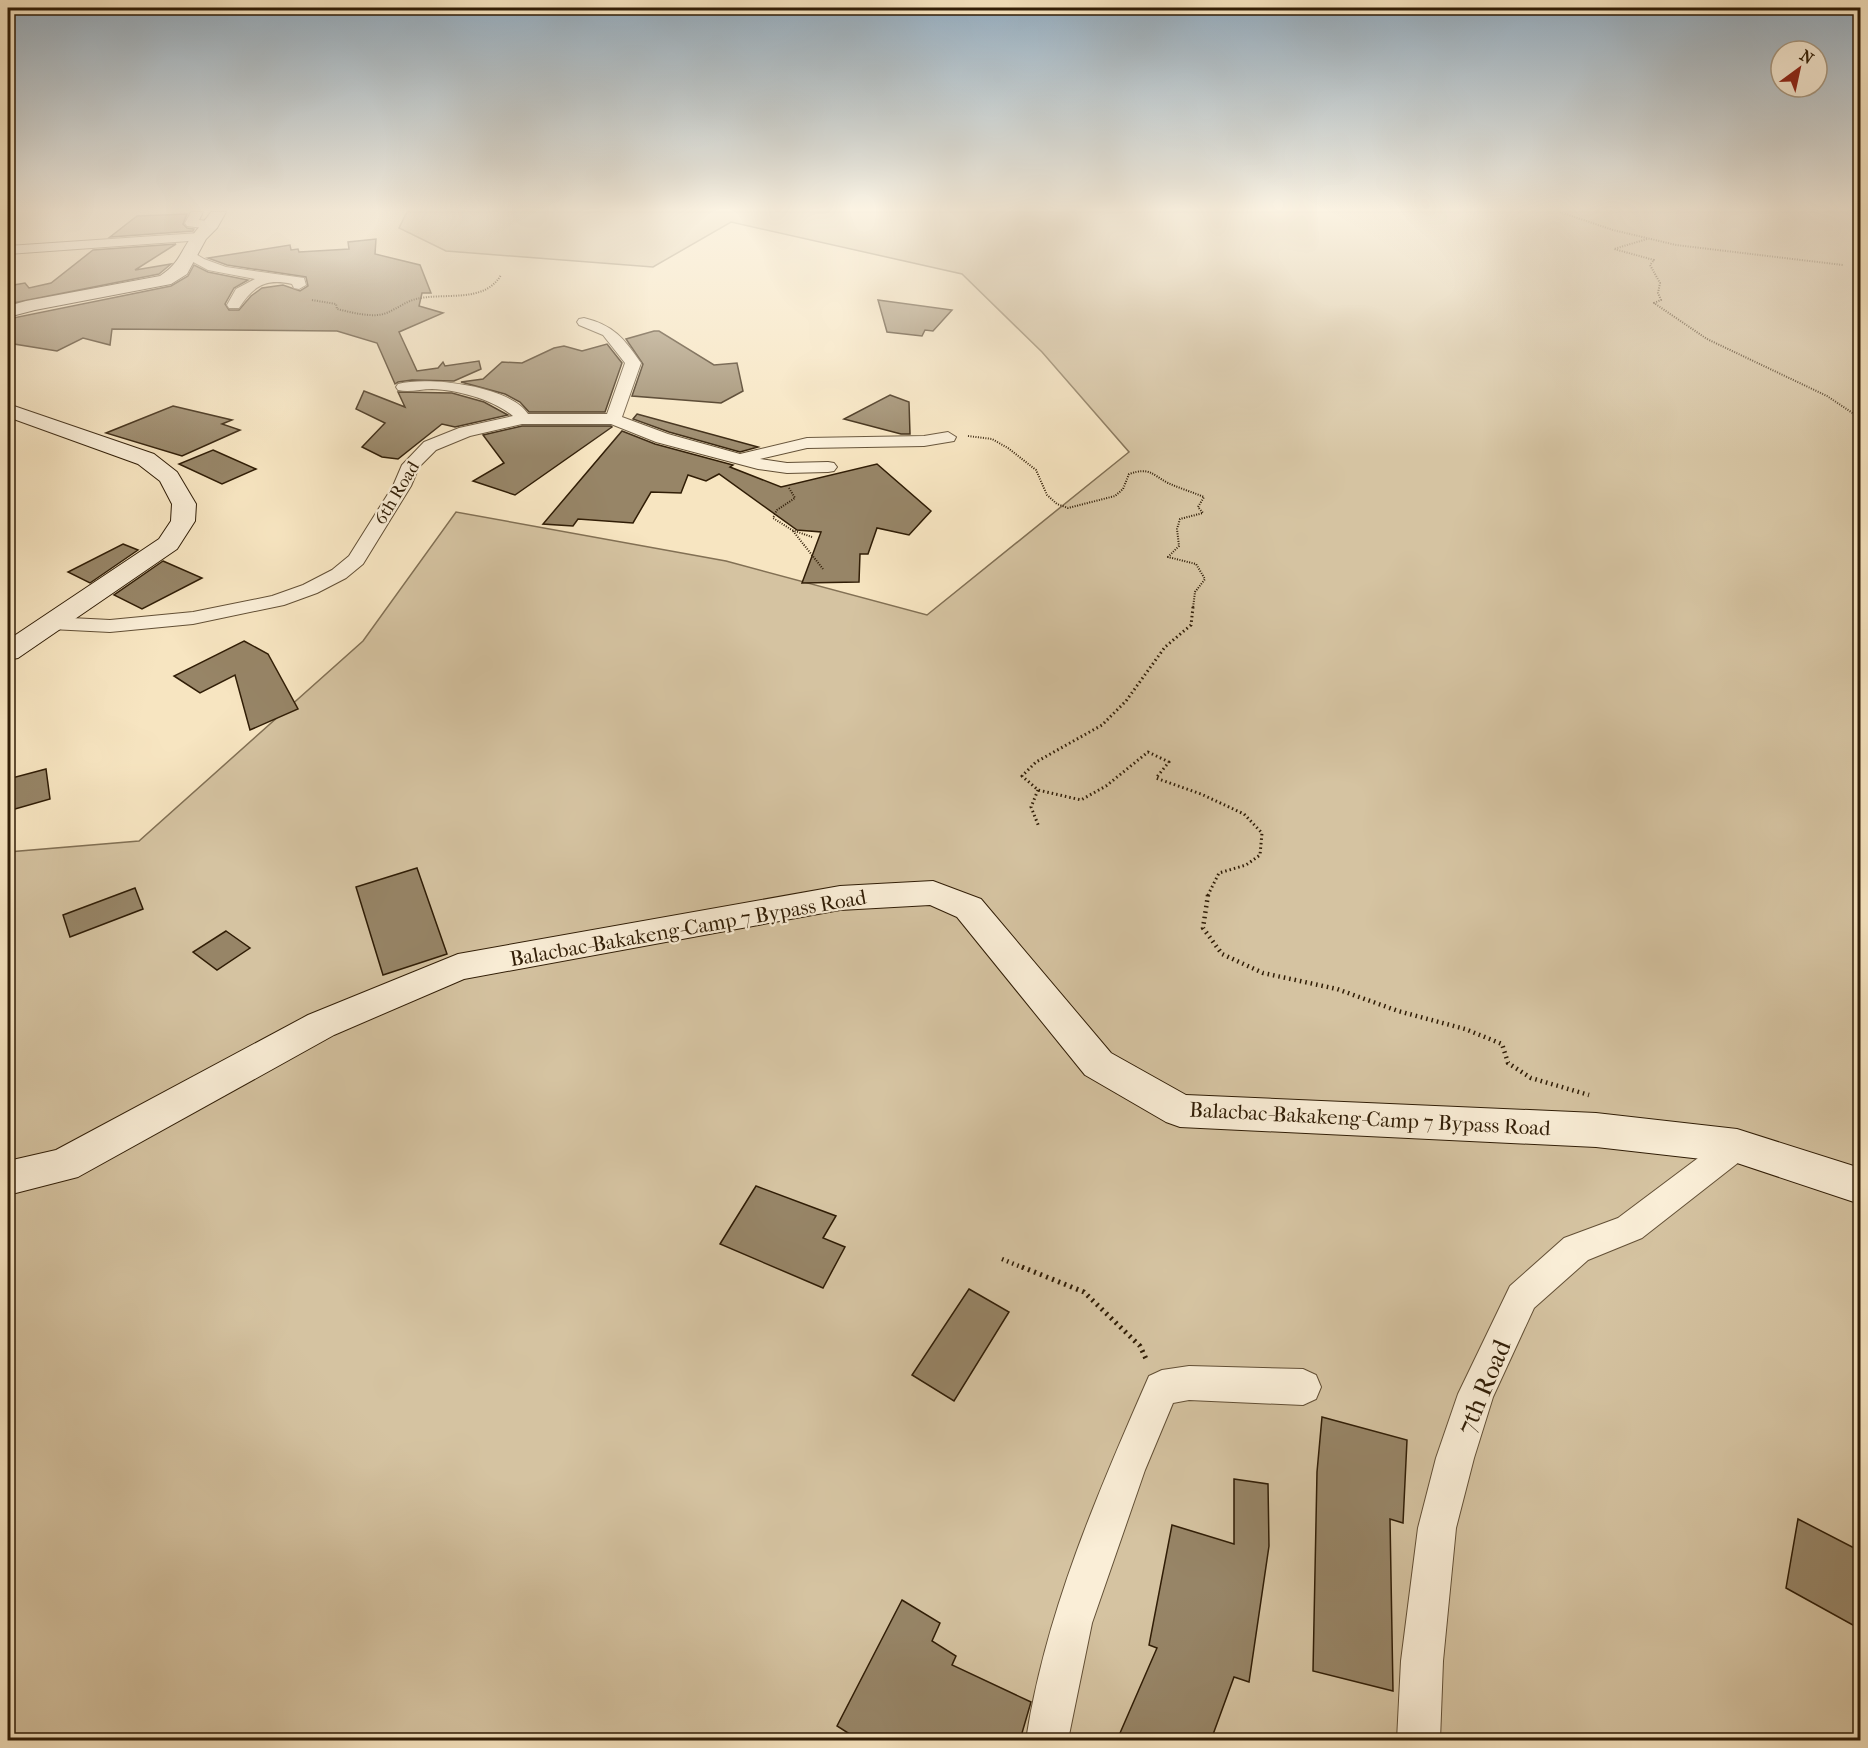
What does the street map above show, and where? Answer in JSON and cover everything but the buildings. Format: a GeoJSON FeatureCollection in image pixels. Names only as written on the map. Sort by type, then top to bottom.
{"type":"FeatureCollection","features":[{"type":"Feature","properties":{"kind":"main road"},"geometry":{"type":"LineString","coordinates":[[8,312],[93,294]]}},
{"type":"Feature","properties":{"kind":"main road"},"geometry":{"type":"LineString","coordinates":[[8,410],[146,459],[170,477],[184,504],[183,521],[168,544],[8,652]]}},
{"type":"Feature","properties":{"kind":"main road","name":"Balacbac-Bakakeng-Camp 7 Bypass Road"},"geometry":{"type":"LineString","coordinates":[[8,1178],[64,1165],[321,1025],[458,967],[840,898],[933,893],[969,908],[1098,1064],[1180,1111],[1596,1130],[1737,1146],[1860,1186]]}},
{"type":"Feature","properties":{"kind":"street"},"geometry":{"type":"LineString","coordinates":[[234,304],[240,294]]}},
{"type":"Feature","properties":{"kind":"street"},"geometry":{"type":"LineString","coordinates":[[584,322],[609,332],[614,342],[632,358],[633,363],[624,392],[613,418]]}},
{"type":"Feature","properties":{"kind":"street"},"geometry":{"type":"LineString","coordinates":[[404,387],[432,383],[456,386],[512,408],[522,419]]}},
{"type":"Feature","properties":{"kind":"street","name":"6th Road"},"geometry":{"type":"LineString","coordinates":[[51,623],[110,626],[193,618],[246,609],[310,589],[339,574],[356,560],[402,486],[411,465],[430,446],[465,432],[522,419],[613,418],[662,438],[750,461],[787,468],[828,467]]}},
{"type":"Feature","properties":{"kind":"street"},"geometry":{"type":"LineString","coordinates":[[750,461],[756,454],[816,442],[924,441],[948,437]]}},
{"type":"Feature","properties":{"kind":"street","name":"7th Road"},"geometry":{"type":"LineString","coordinates":[[1418,1740],[1422,1661],[1437,1527],[1455,1458],[1476,1394],[1522,1297],[1576,1249],[1630,1228],[1737,1146]]}},
{"type":"Feature","properties":{"kind":"street"},"geometry":{"type":"LineString","coordinates":[[1047,1740],[1072,1623],[1127,1469],[1162,1388],[1189,1383],[1303,1387]]}},
{"type":"Feature","properties":{"kind":"path"},"geometry":{"type":"LineString","coordinates":[[290,294],[288,296],[336,304],[337,309],[377,316],[416,299],[473,294]]}},
{"type":"Feature","properties":{"kind":"path"},"geometry":{"type":"LineString","coordinates":[[1658,294],[1661,300],[1654,303],[1700,337],[1860,413]]}},
{"type":"Feature","properties":{"kind":"path"},"geometry":{"type":"LineString","coordinates":[[1853,411],[1860,418]]}},
{"type":"Feature","properties":{"kind":"path"},"geometry":{"type":"LineString","coordinates":[[948,437],[969,436],[992,439],[1008,448],[1036,470],[1047,495],[1057,504],[1068,508],[1115,496],[1123,489],[1129,474],[1142,470],[1155,473],[1166,482],[1204,497],[1198,507],[1203,513],[1180,519],[1177,529],[1179,546],[1168,557],[1196,564],[1205,579],[1195,592],[1191,625],[1165,647],[1126,701],[1102,725],[1036,762],[1022,776],[1038,790],[1081,800],[1106,786],[1148,752],[1170,762],[1156,778],[1201,794],[1244,814],[1262,833],[1260,855],[1246,865],[1219,873],[1206,899],[1203,928],[1222,954],[1263,973],[1337,989],[1398,1011],[1465,1029],[1502,1044],[1508,1063],[1531,1077],[1593,1097]]}},
{"type":"Feature","properties":{"kind":"path"},"geometry":{"type":"LineString","coordinates":[[750,461],[782,481],[796,495],[773,514],[773,518],[792,530],[812,537]]}},
{"type":"Feature","properties":{"kind":"path"},"geometry":{"type":"LineString","coordinates":[[792,530],[823,569]]}},
{"type":"Feature","properties":{"kind":"path"},"geometry":{"type":"LineString","coordinates":[[1038,790],[1030,807],[1039,827]]}},
{"type":"Feature","properties":{"kind":"path"},"geometry":{"type":"LineString","coordinates":[[1002,1259],[1084,1292],[1140,1346],[1162,1388]]}},
{"type":"Feature","properties":{"kind":"shaded area"},"geometry":{"type":"Polygon","coordinates":[[[982,294],[1860,294],[1860,1740],[8,1740],[8,852],[139,841],[363,641],[456,512],[726,561],[927,615],[1129,452],[1042,352],[982,294]]]}}]}
